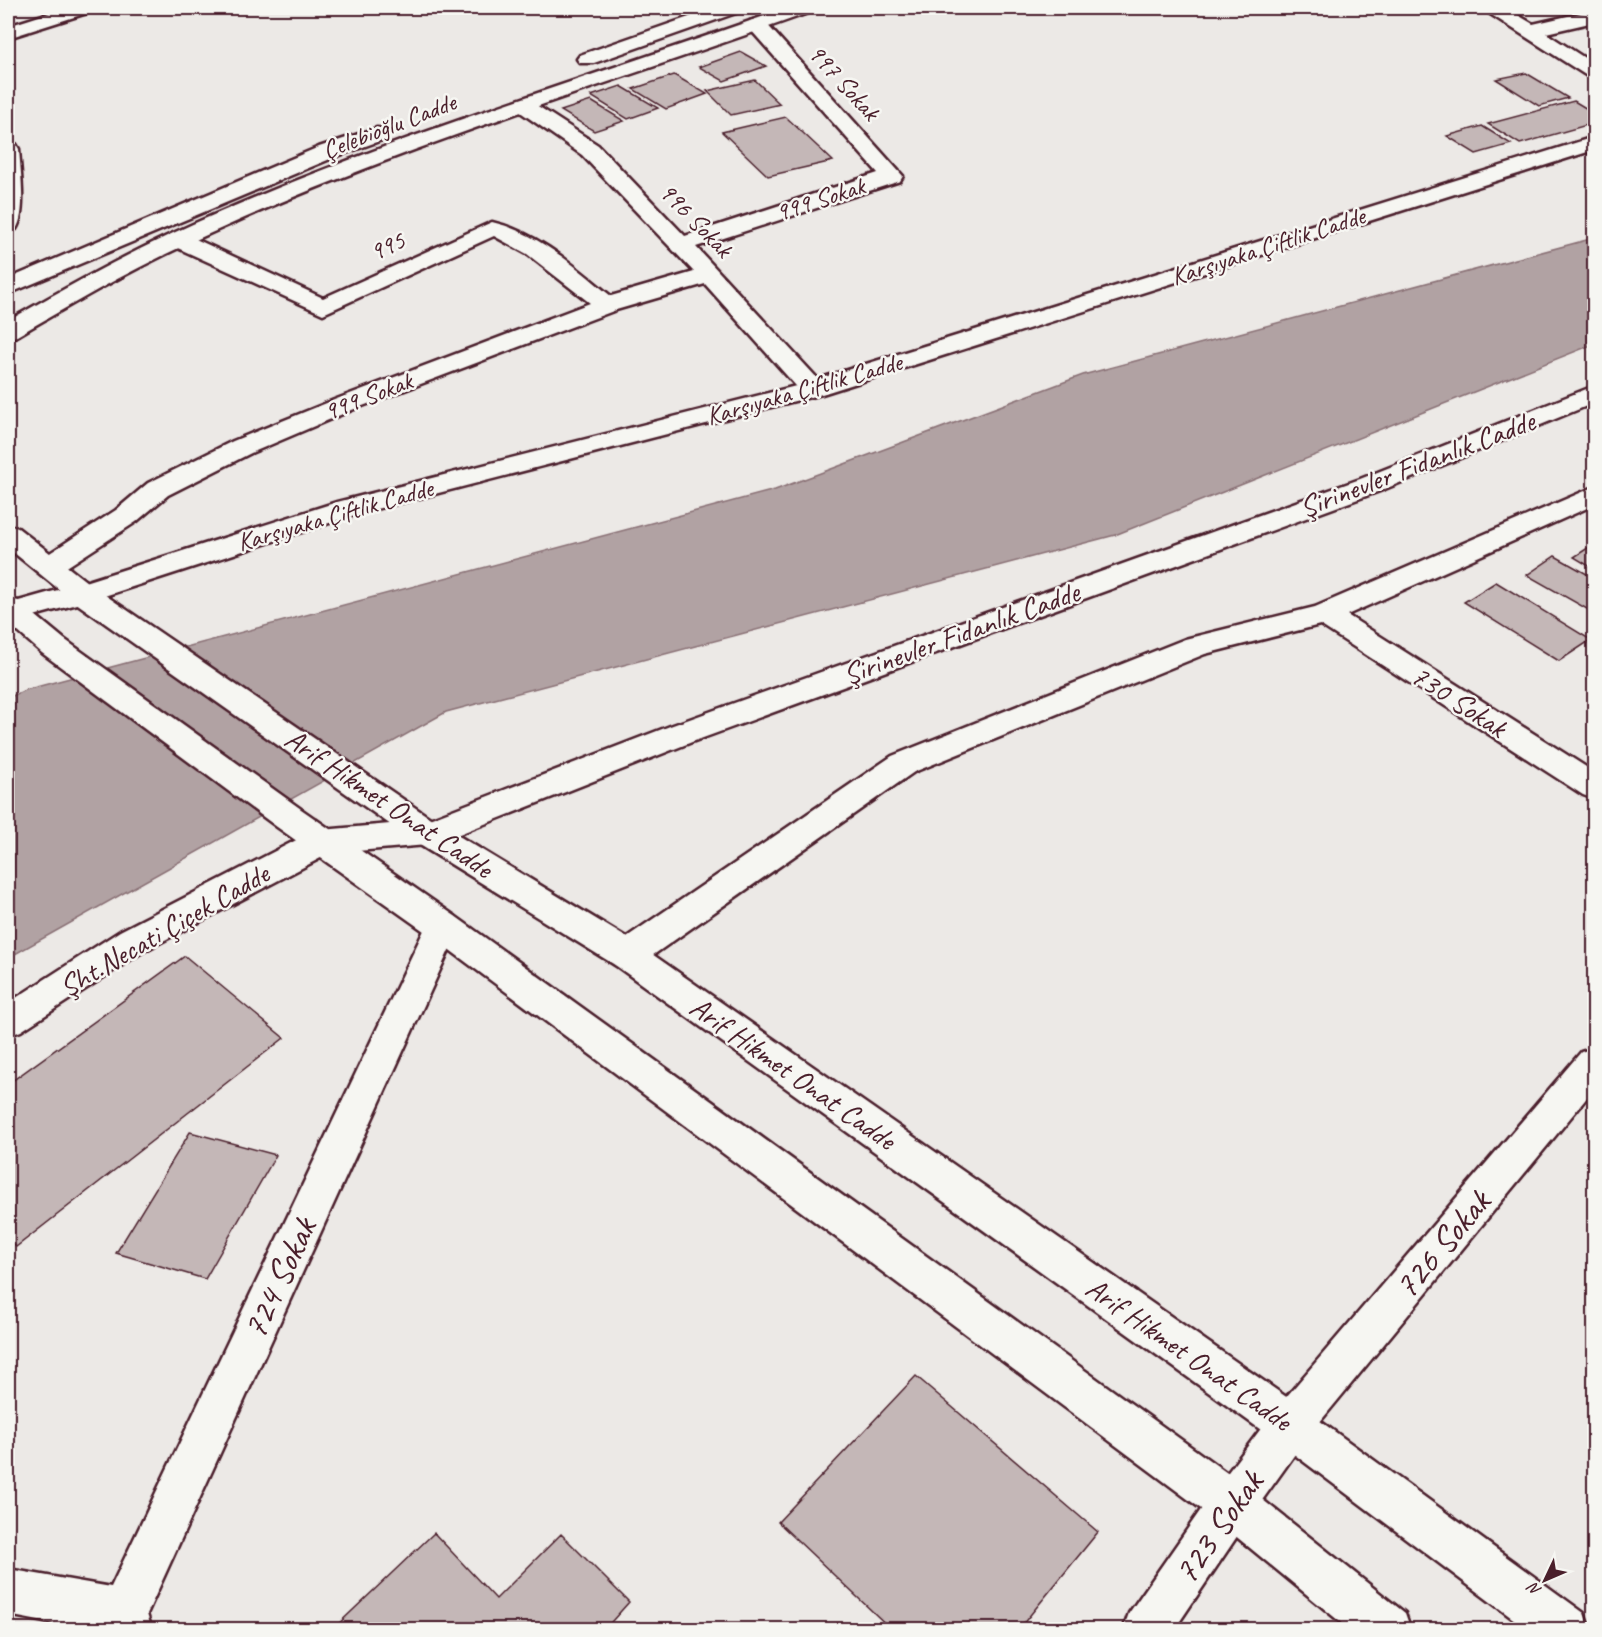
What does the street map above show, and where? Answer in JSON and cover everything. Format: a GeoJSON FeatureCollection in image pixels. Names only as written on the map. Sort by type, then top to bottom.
{"type":"FeatureCollection","features":[{"type":"Feature","properties":{"kind":"main road"},"geometry":{"type":"LineString","coordinates":[[8,32],[82,8]]}},
{"type":"Feature","properties":{"kind":"main road"},"geometry":{"type":"LineString","coordinates":[[572,65],[728,8]]}},
{"type":"Feature","properties":{"kind":"main road","name":"Çelebioğlu Cadde"},"geometry":{"type":"LineString","coordinates":[[8,331],[54,304],[179,240],[355,166],[804,8]]}},
{"type":"Feature","properties":{"kind":"main road"},"geometry":{"type":"LineString","coordinates":[[1494,8],[1594,72]]}},
{"type":"Feature","properties":{"kind":"main road"},"geometry":{"type":"LineString","coordinates":[[1530,31],[1594,16]]}},
{"type":"Feature","properties":{"kind":"main road","name":"997 Sokak"},"geometry":{"type":"LineString","coordinates":[[757,25],[891,176]]}},
{"type":"Feature","properties":{"kind":"main road","name":"996 Sokak"},"geometry":{"type":"LineString","coordinates":[[524,105],[591,150],[710,275],[813,389]]}},
{"type":"Feature","properties":{"kind":"main road","name":"Çelebioğlu Cadde"},"geometry":{"type":"LineString","coordinates":[[8,287],[327,152],[394,128]]}},
{"type":"Feature","properties":{"kind":"main road","name":"Karşıyaka Çiftlik Cadde"},"geometry":{"type":"LineString","coordinates":[[9,611],[82,593],[347,508],[813,389],[1594,143]]}},
{"type":"Feature","properties":{"kind":"main road"},"geometry":{"type":"LineString","coordinates":[[8,149],[10,201],[8,224]]}},
{"type":"Feature","properties":{"kind":"main road","name":"999 Sokak"},"geometry":{"type":"LineString","coordinates":[[680,245],[891,176]]}},
{"type":"Feature","properties":{"kind":"main road","name":"995"},"geometry":{"type":"LineString","coordinates":[[179,240],[323,307],[492,229],[504,230],[559,265],[607,305]]}},
{"type":"Feature","properties":{"kind":"main road","name":"999 Sokak"},"geometry":{"type":"LineString","coordinates":[[49,566],[126,516],[158,489],[242,447],[343,405],[607,305],[710,275]]}},
{"type":"Feature","properties":{"kind":"main road","name":"Şirinevler Fidanlık Cadde"},"geometry":{"type":"LineString","coordinates":[[322,842],[427,833],[681,734],[1370,485],[1594,394]]}},
{"type":"Feature","properties":{"kind":"main road"},"geometry":{"type":"LineString","coordinates":[[627,955],[903,764],[1196,646],[1324,614],[1594,495]]}},
{"type":"Feature","properties":{"kind":"main road","name":"Arif Hikmet Onat Cadde"},"geometry":{"type":"LineString","coordinates":[[8,534],[82,593],[116,614],[427,833],[627,955],[1290,1425],[1567,1629]]}},
{"type":"Feature","properties":{"kind":"main road"},"geometry":{"type":"LineString","coordinates":[[9,611],[53,646],[288,818],[443,927],[1232,1504],[1388,1629]]}},
{"type":"Feature","properties":{"kind":"main road","name":"730 Sokak"},"geometry":{"type":"LineString","coordinates":[[1324,614],[1594,787]]}},
{"type":"Feature","properties":{"kind":"main road","name":"Şht.Necati Çiçek Cadde"},"geometry":{"type":"LineString","coordinates":[[8,1022],[132,941],[322,842]]}},
{"type":"Feature","properties":{"kind":"main road","name":"724 Sokak"},"geometry":{"type":"LineString","coordinates":[[126,1621],[443,927]]}},
{"type":"Feature","properties":{"kind":"main road","name":"726 Sokak"},"geometry":{"type":"LineString","coordinates":[[1290,1425],[1594,1064]]}},
{"type":"Feature","properties":{"kind":"main road","name":"723 Sokak"},"geometry":{"type":"LineString","coordinates":[[1146,1629],[1232,1504],[1290,1425]]}},
{"type":"Feature","properties":{"kind":"main road"},"geometry":{"type":"LineString","coordinates":[[8,1592],[126,1621]]}},
{"type":"Feature","properties":{"kind":"shaded area"},"geometry":{"type":"Polygon","coordinates":[[[1594,238],[1594,344],[1115,535],[446,712],[8,958],[8,698],[25,690],[775,490],[1083,375],[1594,238]]]}},
{"type":"Feature","properties":{"kind":"building"},"geometry":{"type":"Polygon","coordinates":[[[741,52],[766,66],[724,81],[699,67],[741,52]]]}},
{"type":"Feature","properties":{"kind":"building"},"geometry":{"type":"Polygon","coordinates":[[[1526,73],[1568,98],[1539,106],[1496,79],[1526,73]]]}},
{"type":"Feature","properties":{"kind":"building"},"geometry":{"type":"Polygon","coordinates":[[[674,75],[707,94],[666,109],[633,89],[674,75]]]}},
{"type":"Feature","properties":{"kind":"building"},"geometry":{"type":"Polygon","coordinates":[[[755,80],[780,104],[731,115],[707,91],[755,80]]]}},
{"type":"Feature","properties":{"kind":"building"},"geometry":{"type":"Polygon","coordinates":[[[621,86],[658,108],[628,119],[591,96],[621,86]]]}},
{"type":"Feature","properties":{"kind":"building"},"geometry":{"type":"Polygon","coordinates":[[[591,101],[624,121],[594,131],[561,111],[591,101]]]}},
{"type":"Feature","properties":{"kind":"building"},"geometry":{"type":"Polygon","coordinates":[[[1574,101],[1594,113],[1594,123],[1520,144],[1488,124],[1574,101]]]}},
{"type":"Feature","properties":{"kind":"building"},"geometry":{"type":"Polygon","coordinates":[[[786,117],[833,161],[768,176],[722,132],[786,117]]]}},
{"type":"Feature","properties":{"kind":"building"},"geometry":{"type":"Polygon","coordinates":[[[1482,126],[1511,144],[1476,154],[1447,136],[1482,126]]]}},
{"type":"Feature","properties":{"kind":"building"},"geometry":{"type":"Polygon","coordinates":[[[1594,544],[1594,569],[1574,557],[1594,544]]]}},
{"type":"Feature","properties":{"kind":"building"},"geometry":{"type":"Polygon","coordinates":[[[1555,556],[1594,578],[1594,613],[1527,575],[1555,556]]]}},
{"type":"Feature","properties":{"kind":"building"},"geometry":{"type":"Polygon","coordinates":[[[1496,582],[1591,640],[1559,661],[1464,602],[1496,582]]]}},
{"type":"Feature","properties":{"kind":"building"},"geometry":{"type":"Polygon","coordinates":[[[185,956],[284,1038],[16,1247],[8,1238],[8,1084],[185,956]]]}},
{"type":"Feature","properties":{"kind":"building"},"geometry":{"type":"Polygon","coordinates":[[[190,1132],[276,1155],[205,1279],[116,1253],[190,1132]]]}},
{"type":"Feature","properties":{"kind":"building"},"geometry":{"type":"Polygon","coordinates":[[[916,1376],[1098,1532],[1018,1630],[892,1630],[778,1522],[916,1376]]]}},
{"type":"Feature","properties":{"kind":"building"},"geometry":{"type":"Polygon","coordinates":[[[434,1533],[496,1599],[561,1534],[629,1602],[604,1630],[332,1630],[434,1533]]]}}]}
